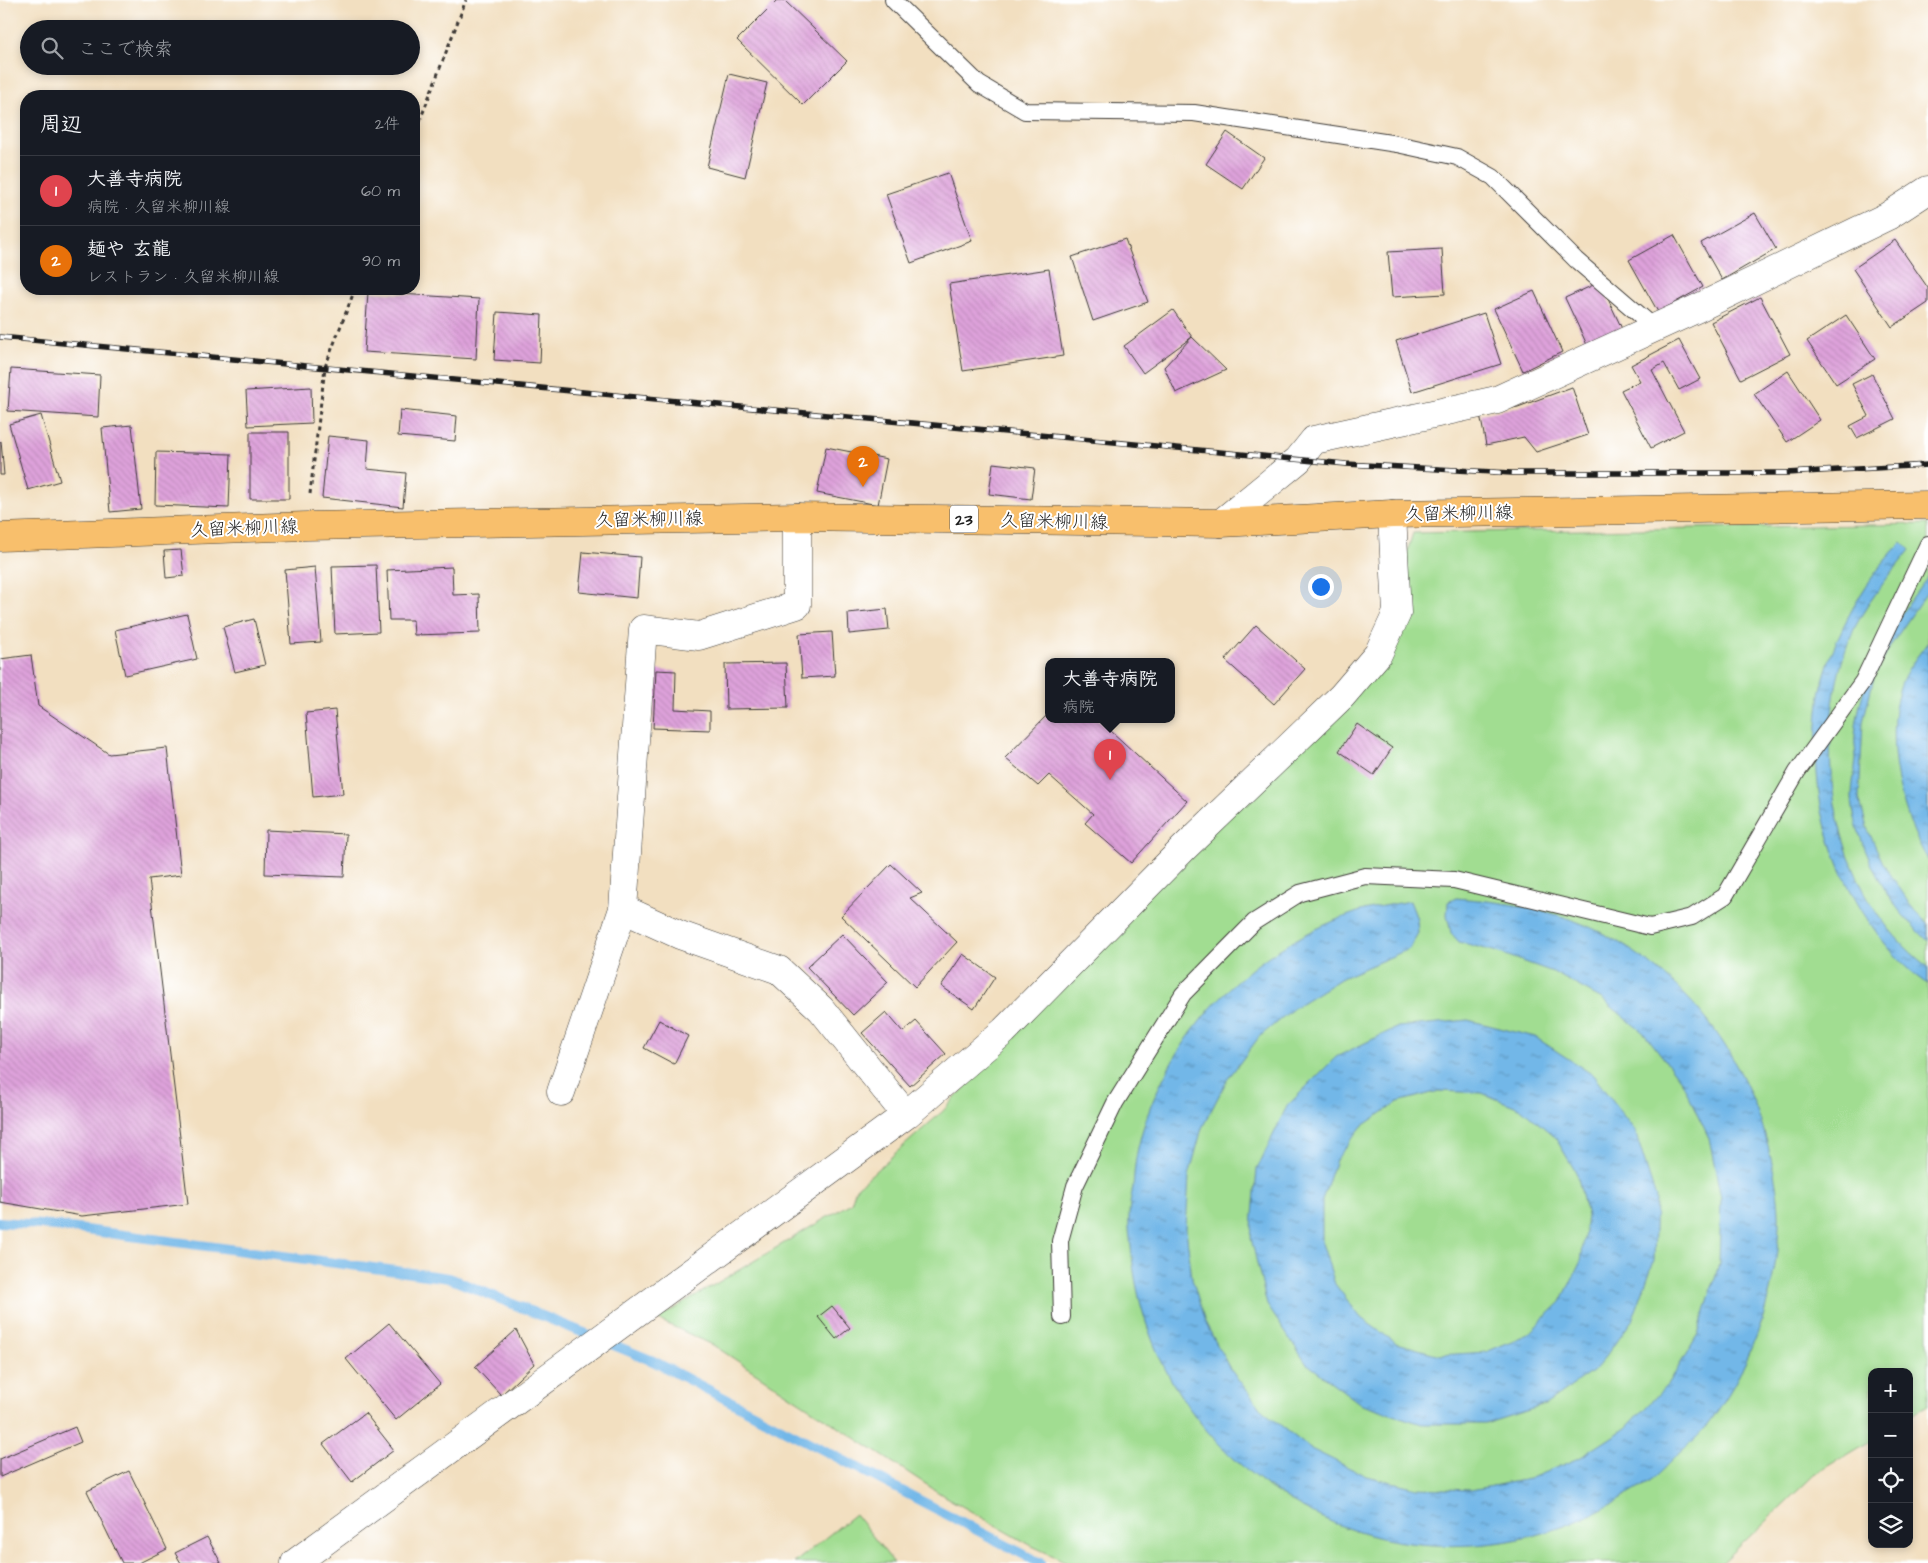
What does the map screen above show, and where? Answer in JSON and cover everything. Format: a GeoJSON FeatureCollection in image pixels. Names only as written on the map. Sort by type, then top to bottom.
{"type":"FeatureCollection","features":[{"type":"Feature","properties":{"kind":"main road","name":"久留米柳川線"},"geometry":{"type":"LineString","coordinates":[[0,537],[307,526],[797,517],[1221,523],[1392,514],[1928,505]]}},
{"type":"Feature","properties":{"kind":"street"},"geometry":{"type":"LineString","coordinates":[[1221,523],[1298,460],[1314,440],[1497,400],[1655,328],[1888,216],[1928,190]]}},
{"type":"Feature","properties":{"kind":"street"},"geometry":{"type":"LineString","coordinates":[[295,1563],[906,1115],[1004,1031],[1184,848],[1342,696],[1378,654],[1397,613],[1392,514]]}},
{"type":"Feature","properties":{"kind":"street"},"geometry":{"type":"LineString","coordinates":[[561,1092],[623,909],[643,629],[700,636],[796,605],[797,517]]}},
{"type":"Feature","properties":{"kind":"street"},"geometry":{"type":"LineString","coordinates":[[623,909],[680,935],[779,970],[821,1009],[906,1115]]}},
{"type":"Feature","properties":{"kind":"lane"},"geometry":{"type":"LineString","coordinates":[[893,0],[979,84],[1025,111],[1194,113],[1397,144],[1457,157],[1492,177],[1576,260],[1655,328]]}},
{"type":"Feature","properties":{"kind":"lane"},"geometry":{"type":"LineString","coordinates":[[1062,1317],[1060,1241],[1075,1186],[1115,1103],[1183,994],[1254,922],[1300,893],[1365,876],[1454,880],[1650,927],[1692,917],[1725,896],[1797,772],[1864,682],[1928,544]]}},
{"type":"Feature","properties":{"kind":"path"},"geometry":{"type":"LineString","coordinates":[[420,120],[466,0]]}},
{"type":"Feature","properties":{"kind":"path"},"geometry":{"type":"LineString","coordinates":[[307,526],[325,367],[353,295]]}},
{"type":"Feature","properties":{"kind":"green space"},"geometry":{"type":"Polygon","coordinates":[[[1928,524],[1928,1406],[1913,1415],[1913,1368],[1868,1368],[1868,1442],[1814,1475],[1722,1563],[1069,1563],[1032,1546],[944,1496],[713,1345],[657,1319],[851,1203],[856,1188],[942,1112],[1405,616],[1400,574],[1413,533],[1928,524]]]}},
{"type":"Feature","properties":{"kind":"green space"},"geometry":{"type":"Polygon","coordinates":[[[855,1514],[894,1563],[794,1563],[855,1514]]]}},
{"type":"Feature","properties":{"kind":"water"},"geometry":{"type":"Polygon","coordinates":[[[1902,542],[1910,550],[1869,603],[1850,638],[1837,680],[1831,724],[1831,770],[1837,816],[1850,859],[1869,900],[1895,937],[1928,967],[1928,984],[1907,967],[1887,946],[1869,922],[1853,895],[1829,839],[1822,811],[1817,774],[1816,742],[1819,701],[1823,681],[1838,637],[1861,594],[1888,557],[1902,542]]]}},
{"type":"Feature","properties":{"kind":"water"},"geometry":{"type":"Polygon","coordinates":[[[1928,577],[1928,591],[1891,645],[1874,677],[1863,722],[1859,798],[1867,828],[1883,863],[1914,910],[1928,924],[1928,941],[1894,903],[1869,858],[1853,810],[1852,787],[1856,759],[1855,736],[1863,692],[1890,632],[1928,577]]]}},
{"type":"Feature","properties":{"kind":"water"},"geometry":{"type":"Polygon","coordinates":[[[1928,642],[1928,860],[1909,821],[1902,799],[1894,753],[1893,730],[1895,708],[1902,681],[1912,663],[1928,642]]]}},
{"type":"Feature","properties":{"kind":"water"},"geometry":{"type":"Polygon","coordinates":[[[1456,898],[1512,904],[1548,912],[1583,924],[1631,950],[1659,971],[1685,995],[1708,1021],[1727,1049],[1744,1080],[1758,1112],[1768,1146],[1778,1195],[1779,1225],[1777,1252],[1766,1306],[1747,1358],[1721,1406],[1705,1428],[1658,1474],[1621,1499],[1571,1524],[1520,1539],[1466,1545],[1438,1545],[1410,1543],[1377,1537],[1345,1527],[1314,1514],[1256,1478],[1207,1431],[1175,1387],[1148,1330],[1133,1268],[1129,1221],[1136,1157],[1146,1119],[1172,1062],[1210,1009],[1255,966],[1297,939],[1324,925],[1359,912],[1410,901],[1417,919],[1418,933],[1409,949],[1342,978],[1295,1007],[1259,1037],[1227,1080],[1202,1128],[1189,1176],[1186,1229],[1192,1278],[1205,1322],[1230,1369],[1263,1411],[1309,1448],[1366,1476],[1417,1488],[1471,1490],[1529,1479],[1581,1457],[1626,1428],[1669,1383],[1698,1334],[1719,1264],[1721,1198],[1709,1138],[1682,1082],[1645,1034],[1602,999],[1553,972],[1497,952],[1459,942],[1451,933],[1447,915],[1448,902],[1456,898]]]}},
{"type":"Feature","properties":{"kind":"water"},"geometry":{"type":"Polygon","coordinates":[[[1468,1020],[1535,1037],[1593,1075],[1635,1131],[1656,1198],[1654,1260],[1633,1319],[1596,1369],[1545,1405],[1485,1424],[1422,1424],[1362,1405],[1306,1363],[1267,1305],[1251,1238],[1257,1169],[1287,1106],[1336,1057],[1398,1027],[1468,1020]],[[1439,1091],[1398,1102],[1362,1126],[1336,1160],[1322,1200],[1322,1243],[1335,1284],[1361,1318],[1396,1343],[1440,1355],[1486,1352],[1528,1334],[1561,1302],[1581,1261],[1587,1216],[1577,1174],[1555,1137],[1522,1109],[1482,1093],[1439,1091]]]}},
{"type":"Feature","properties":{"kind":"building"},"geometry":{"type":"Polygon","coordinates":[[[777,0],[784,0],[847,61],[803,105],[737,40],[777,0]]]}},
{"type":"Feature","properties":{"kind":"building"},"geometry":{"type":"Polygon","coordinates":[[[729,74],[767,83],[745,177],[707,167],[729,74]]]}},
{"type":"Feature","properties":{"kind":"building"},"geometry":{"type":"Polygon","coordinates":[[[1227,132],[1264,158],[1243,189],[1206,164],[1227,132]]]}},
{"type":"Feature","properties":{"kind":"building"},"geometry":{"type":"Polygon","coordinates":[[[948,173],[972,241],[911,263],[886,194],[948,173]]]}},
{"type":"Feature","properties":{"kind":"building"},"geometry":{"type":"Polygon","coordinates":[[[1755,213],[1776,249],[1722,280],[1701,243],[1755,213]]]}},
{"type":"Feature","properties":{"kind":"building"},"geometry":{"type":"Polygon","coordinates":[[[1674,235],[1703,287],[1658,312],[1629,260],[1674,235]]]}},
{"type":"Feature","properties":{"kind":"building"},"geometry":{"type":"Polygon","coordinates":[[[1125,239],[1148,302],[1093,321],[1072,257],[1125,239]]]}},
{"type":"Feature","properties":{"kind":"building"},"geometry":{"type":"Polygon","coordinates":[[[1895,240],[1928,288],[1928,303],[1892,327],[1853,269],[1895,240]]]}},
{"type":"Feature","properties":{"kind":"building"},"geometry":{"type":"Polygon","coordinates":[[[1442,249],[1445,294],[1392,297],[1388,252],[1442,249]]]}},
{"type":"Feature","properties":{"kind":"building"},"geometry":{"type":"Polygon","coordinates":[[[1049,269],[1063,356],[963,371],[949,284],[1049,269]]]}},
{"type":"Feature","properties":{"kind":"building"},"geometry":{"type":"Polygon","coordinates":[[[1600,282],[1624,333],[1589,349],[1565,298],[1600,282]]]}},
{"type":"Feature","properties":{"kind":"building"},"geometry":{"type":"Polygon","coordinates":[[[1534,291],[1562,352],[1523,371],[1494,309],[1534,291]]]}},
{"type":"Feature","properties":{"kind":"building"},"geometry":{"type":"Polygon","coordinates":[[[368,295],[416,295],[479,299],[476,359],[364,352],[368,295]]]}},
{"type":"Feature","properties":{"kind":"building"},"geometry":{"type":"Polygon","coordinates":[[[1760,297],[1790,354],[1741,379],[1711,322],[1760,297]]]}},
{"type":"Feature","properties":{"kind":"building"},"geometry":{"type":"Polygon","coordinates":[[[1173,310],[1192,337],[1143,373],[1124,346],[1173,310]]]}},
{"type":"Feature","properties":{"kind":"building"},"geometry":{"type":"Polygon","coordinates":[[[497,312],[542,315],[540,363],[494,360],[497,312]]]}},
{"type":"Feature","properties":{"kind":"building"},"geometry":{"type":"Polygon","coordinates":[[[1484,313],[1501,364],[1412,392],[1396,341],[1484,313]]]}},
{"type":"Feature","properties":{"kind":"building"},"geometry":{"type":"Polygon","coordinates":[[[1846,315],[1875,359],[1836,384],[1807,341],[1846,315]]]}},
{"type":"Feature","properties":{"kind":"building"},"geometry":{"type":"Polygon","coordinates":[[[1192,337],[1226,370],[1176,393],[1164,367],[1192,337]]]}},
{"type":"Feature","properties":{"kind":"building"},"geometry":{"type":"Polygon","coordinates":[[[1679,340],[1700,379],[1679,390],[1664,363],[1652,370],[1684,431],[1651,448],[1621,390],[1640,381],[1631,365],[1679,340]]]}},
{"type":"Feature","properties":{"kind":"building"},"geometry":{"type":"Polygon","coordinates":[[[11,369],[100,375],[98,417],[8,411],[11,369]]]}},
{"type":"Feature","properties":{"kind":"building"},"geometry":{"type":"Polygon","coordinates":[[[1788,371],[1820,420],[1787,442],[1754,394],[1788,371]]]}},
{"type":"Feature","properties":{"kind":"building"},"geometry":{"type":"Polygon","coordinates":[[[1872,374],[1895,419],[1857,438],[1850,426],[1869,416],[1852,384],[1872,374]]]}},
{"type":"Feature","properties":{"kind":"building"},"geometry":{"type":"Polygon","coordinates":[[[311,387],[312,423],[248,426],[246,391],[311,387]]]}},
{"type":"Feature","properties":{"kind":"building"},"geometry":{"type":"Polygon","coordinates":[[[1572,387],[1588,435],[1536,452],[1524,437],[1486,445],[1480,414],[1518,407],[1572,387]]]}},
{"type":"Feature","properties":{"kind":"building"},"geometry":{"type":"Polygon","coordinates":[[[400,410],[457,416],[455,441],[398,436],[400,410]]]}},
{"type":"Feature","properties":{"kind":"building"},"geometry":{"type":"Polygon","coordinates":[[[41,415],[60,481],[28,490],[9,424],[41,415]]]}},
{"type":"Feature","properties":{"kind":"building"},"geometry":{"type":"Polygon","coordinates":[[[132,425],[141,509],[110,512],[102,428],[132,425]]]}},
{"type":"Feature","properties":{"kind":"building"},"geometry":{"type":"Polygon","coordinates":[[[250,432],[289,432],[289,499],[250,499],[250,432]]]}},
{"type":"Feature","properties":{"kind":"building"},"geometry":{"type":"Polygon","coordinates":[[[328,436],[369,440],[367,469],[406,473],[403,507],[322,498],[328,436]]]}},
{"type":"Feature","properties":{"kind":"building"},"geometry":{"type":"Polygon","coordinates":[[[1,441],[4,475],[0,475],[1,441]]]}},
{"type":"Feature","properties":{"kind":"building"},"geometry":{"type":"Polygon","coordinates":[[[826,447],[887,459],[878,505],[817,493],[826,447]]]}},
{"type":"Feature","properties":{"kind":"building"},"geometry":{"type":"Polygon","coordinates":[[[156,452],[231,454],[229,508],[155,505],[156,452]]]}},
{"type":"Feature","properties":{"kind":"building"},"geometry":{"type":"Polygon","coordinates":[[[993,463],[1035,468],[1031,499],[989,494],[993,463]]]}},
{"type":"Feature","properties":{"kind":"building"},"geometry":{"type":"Polygon","coordinates":[[[181,550],[184,576],[166,578],[164,551],[181,550]]]}},
{"type":"Feature","properties":{"kind":"building"},"geometry":{"type":"Polygon","coordinates":[[[583,552],[640,557],[637,598],[579,592],[583,552]]]}},
{"type":"Feature","properties":{"kind":"building"},"geometry":{"type":"Polygon","coordinates":[[[376,565],[379,632],[335,634],[332,566],[376,565]]]}},
{"type":"Feature","properties":{"kind":"building"},"geometry":{"type":"Polygon","coordinates":[[[315,567],[321,642],[291,644],[285,570],[315,567]]]}},
{"type":"Feature","properties":{"kind":"building"},"geometry":{"type":"Polygon","coordinates":[[[452,567],[453,595],[479,594],[480,633],[414,635],[413,620],[389,620],[387,570],[452,567]]]}},
{"type":"Feature","properties":{"kind":"building"},"geometry":{"type":"Polygon","coordinates":[[[887,609],[889,630],[849,634],[848,613],[887,609]]]}},
{"type":"Feature","properties":{"kind":"building"},"geometry":{"type":"Polygon","coordinates":[[[187,614],[197,659],[125,675],[115,630],[187,614]]]}},
{"type":"Feature","properties":{"kind":"building"},"geometry":{"type":"Polygon","coordinates":[[[254,619],[265,665],[235,672],[223,627],[254,619]]]}},
{"type":"Feature","properties":{"kind":"building"},"geometry":{"type":"Polygon","coordinates":[[[1256,625],[1305,669],[1274,704],[1225,660],[1256,625]]]}},
{"type":"Feature","properties":{"kind":"building"},"geometry":{"type":"Polygon","coordinates":[[[832,632],[835,676],[802,678],[799,634],[832,632]]]}},
{"type":"Feature","properties":{"kind":"building"},"geometry":{"type":"Polygon","coordinates":[[[31,655],[38,706],[109,754],[167,748],[181,875],[149,879],[188,1204],[82,1216],[0,1202],[0,659],[31,655]]]}},
{"type":"Feature","properties":{"kind":"building"},"geometry":{"type":"Polygon","coordinates":[[[786,663],[788,708],[726,709],[725,664],[786,663]]]}},
{"type":"Feature","properties":{"kind":"building"},"geometry":{"type":"Polygon","coordinates":[[[656,670],[676,671],[675,709],[710,711],[710,730],[653,728],[656,670]]]}},
{"type":"Feature","properties":{"kind":"building"},"geometry":{"type":"Polygon","coordinates":[[[335,710],[343,794],[313,797],[306,713],[335,710]]]}},
{"type":"Feature","properties":{"kind":"building"},"geometry":{"type":"Polygon","coordinates":[[[1045,717],[1045,723],[1102,723],[1187,801],[1131,863],[1085,823],[1093,814],[1049,775],[1038,786],[1005,758],[1045,717]]]}},
{"type":"Feature","properties":{"kind":"building"},"geometry":{"type":"Polygon","coordinates":[[[1357,724],[1392,748],[1374,775],[1339,751],[1357,724]]]}},
{"type":"Feature","properties":{"kind":"building"},"geometry":{"type":"Polygon","coordinates":[[[266,830],[346,834],[344,877],[265,874],[266,830]]]}},
{"type":"Feature","properties":{"kind":"building"},"geometry":{"type":"Polygon","coordinates":[[[891,864],[922,893],[910,898],[957,942],[915,987],[841,916],[891,864]]]}},
{"type":"Feature","properties":{"kind":"building"},"geometry":{"type":"Polygon","coordinates":[[[842,934],[888,982],[853,1015],[807,967],[842,934]]]}},
{"type":"Feature","properties":{"kind":"building"},"geometry":{"type":"Polygon","coordinates":[[[963,954],[995,977],[974,1009],[941,986],[963,954]]]}},
{"type":"Feature","properties":{"kind":"building"},"geometry":{"type":"Polygon","coordinates":[[[886,1012],[903,1032],[916,1021],[946,1054],[910,1086],[862,1033],[886,1012]]]}},
{"type":"Feature","properties":{"kind":"building"},"geometry":{"type":"Polygon","coordinates":[[[659,1020],[688,1036],[674,1064],[644,1048],[659,1020]]]}},
{"type":"Feature","properties":{"kind":"building"},"geometry":{"type":"Polygon","coordinates":[[[832,1306],[850,1328],[836,1339],[818,1317],[832,1306]]]}},
{"type":"Feature","properties":{"kind":"building"},"geometry":{"type":"Polygon","coordinates":[[[389,1323],[440,1384],[396,1420],[346,1359],[389,1323]]]}},
{"type":"Feature","properties":{"kind":"building"},"geometry":{"type":"Polygon","coordinates":[[[516,1330],[534,1364],[501,1395],[475,1367],[516,1330]]]}},
{"type":"Feature","properties":{"kind":"building"},"geometry":{"type":"Polygon","coordinates":[[[365,1413],[394,1450],[352,1482],[323,1444],[365,1413]]]}},
{"type":"Feature","properties":{"kind":"building"},"geometry":{"type":"Polygon","coordinates":[[[75,1427],[81,1442],[0,1477],[0,1459],[75,1427]]]}},
{"type":"Feature","properties":{"kind":"building"},"geometry":{"type":"Polygon","coordinates":[[[129,1471],[167,1549],[139,1563],[122,1563],[87,1491],[129,1471]]]}},
{"type":"Feature","properties":{"kind":"building"},"geometry":{"type":"Polygon","coordinates":[[[207,1537],[221,1563],[181,1563],[175,1553],[207,1537]]]}},
{"type":"Feature","properties":{"kind":"waterway"},"geometry":{"type":"LineString","coordinates":[[0,1222],[55,1226],[449,1278],[653,1361],[1040,1563]]}},
{"type":"Feature","properties":{"kind":"railway"},"geometry":{"type":"LineString","coordinates":[[0,337],[1346,464],[1512,473],[1786,473],[1928,465]]}},
{"type":"Feature","properties":{"kind":"place","name":"麺や 玄龍"},"geometry":{"type":"Point","coordinates":[863,487]}},
{"type":"Feature","properties":{"kind":"place","name":"大善寺病院"},"geometry":{"type":"Point","coordinates":[1110,780]}}]}
